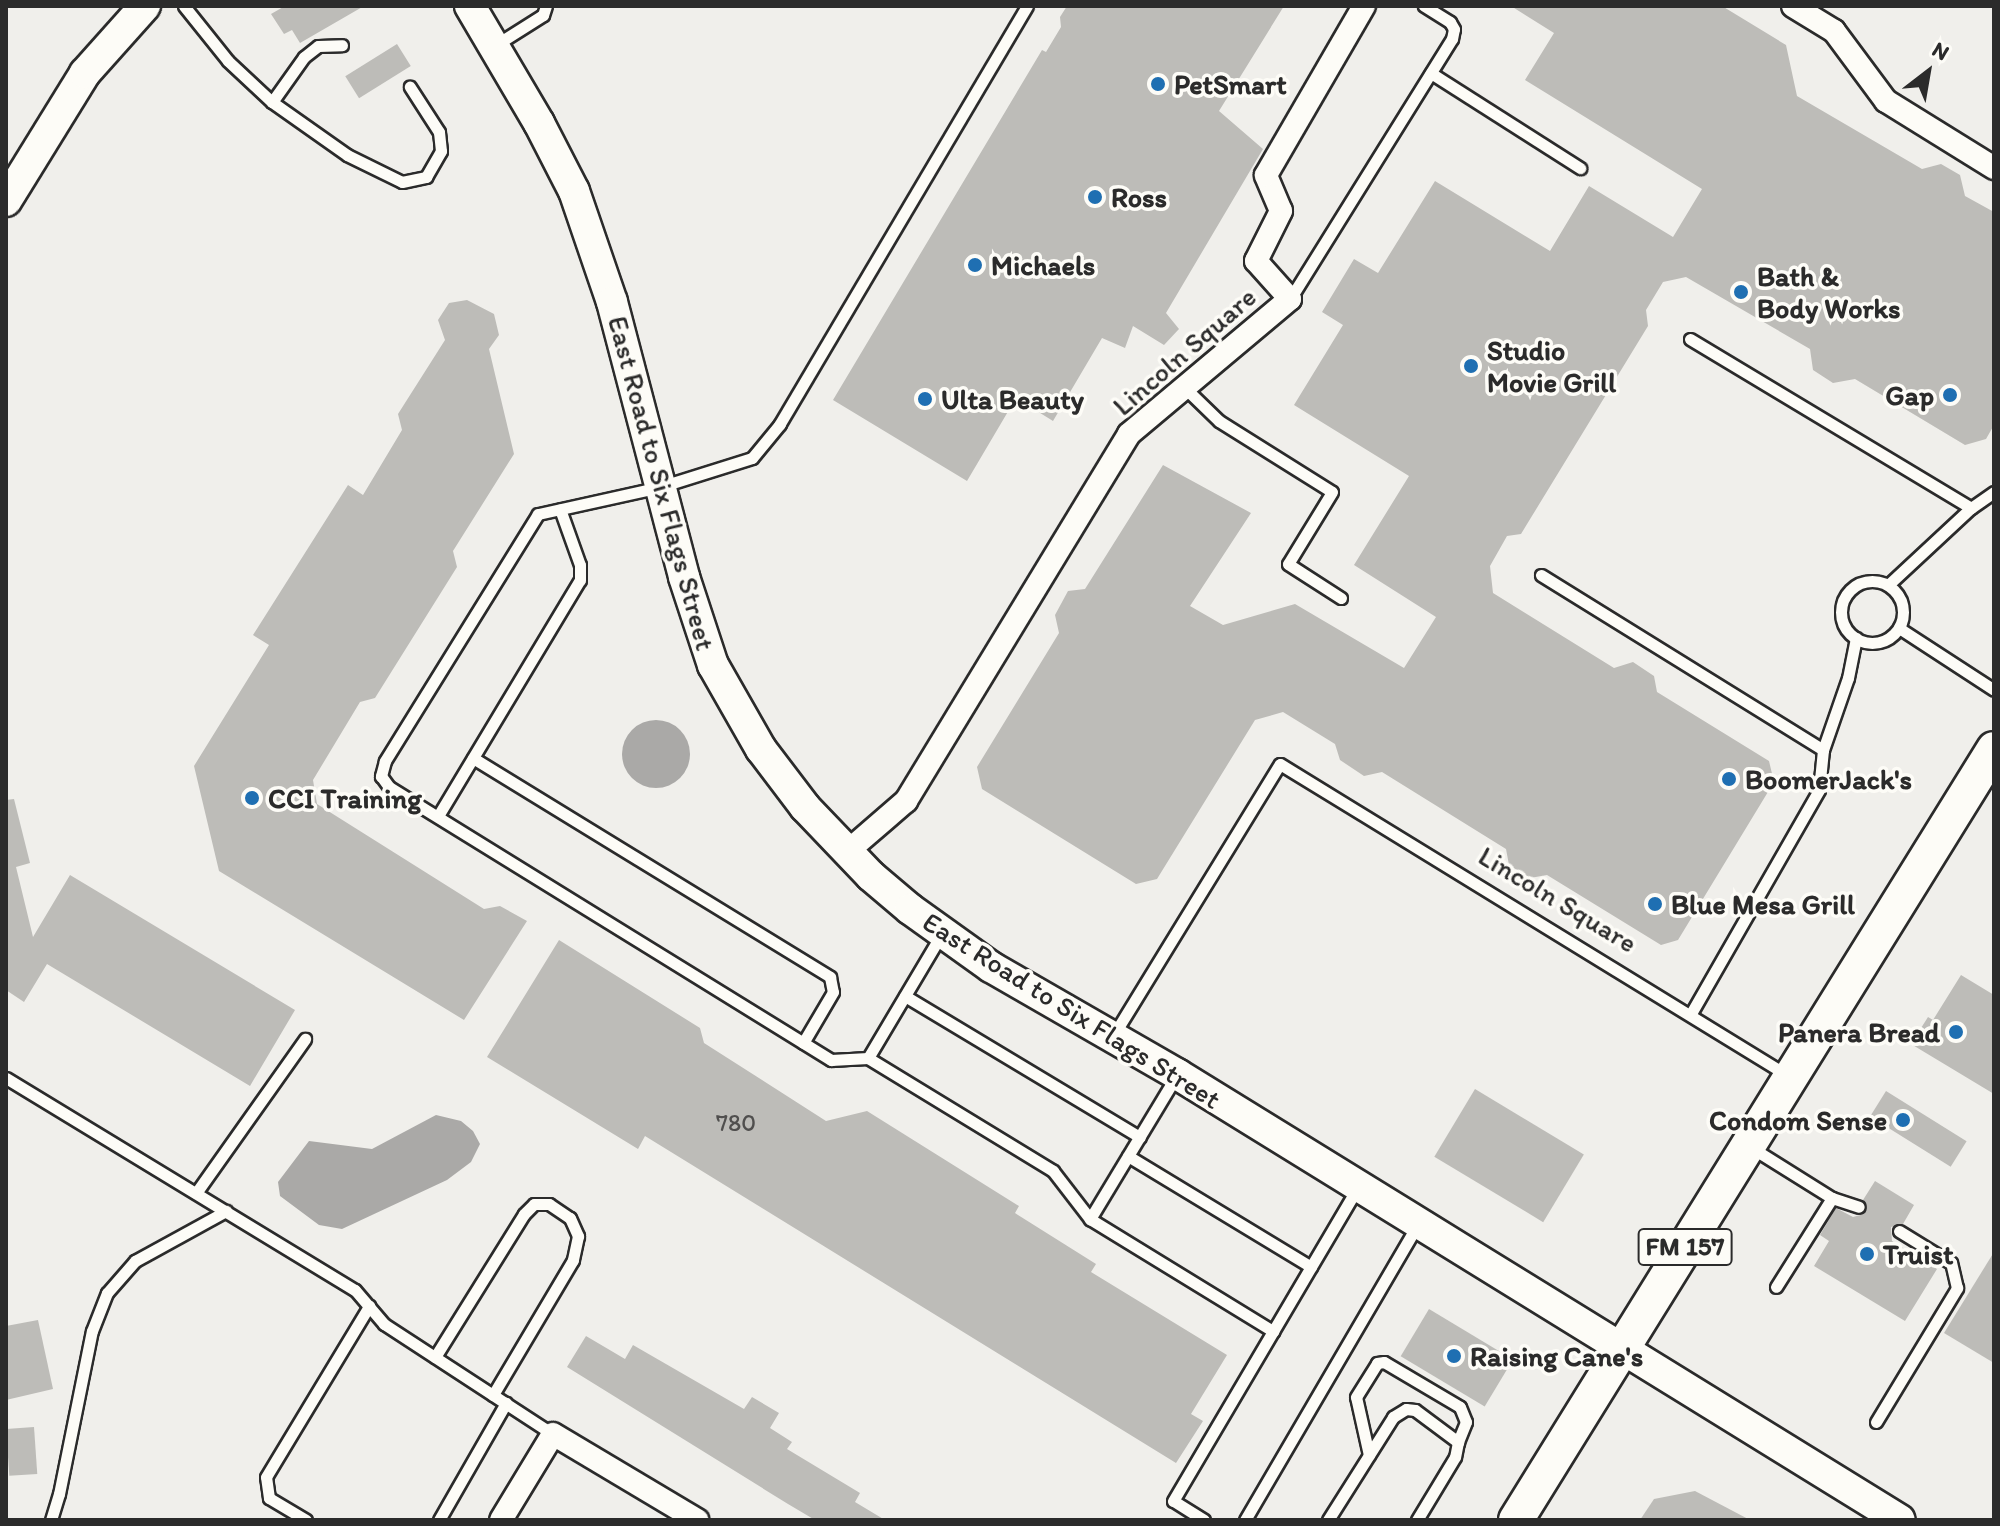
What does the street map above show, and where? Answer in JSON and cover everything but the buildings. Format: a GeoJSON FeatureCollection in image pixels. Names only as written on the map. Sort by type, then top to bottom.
{"type":"FeatureCollection","features":[{"type":"Feature","properties":{"kind":"main road","name":"FM 157"},"geometry":{"type":"LineString","coordinates":[[1516,1520],[1994,749]]}},
{"type":"Feature","properties":{"kind":"street"},"geometry":{"type":"LineString","coordinates":[[6,201],[85,73],[145,6]]}},
{"type":"Feature","properties":{"kind":"street","name":"East Road to Six Flags Street"},"geometry":{"type":"LineString","coordinates":[[470,6],[574,191],[612,302],[660,487],[713,665],[761,749],[805,807],[871,876],[942,934],[991,967],[1177,1074],[1900,1520]]}},
{"type":"Feature","properties":{"kind":"street","name":"Lincoln Square"},"geometry":{"type":"LineString","coordinates":[[848,851],[906,801],[1129,434],[1290,299],[1256,261],[1281,211],[1266,175],[1364,6]]}},
{"type":"Feature","properties":{"kind":"street"},"geometry":{"type":"LineString","coordinates":[[1793,6],[1834,31],[1886,101],[1994,168]]}},
{"type":"Feature","properties":{"kind":"street"},"geometry":{"type":"LineString","coordinates":[[501,1520],[553,1434],[697,1520]]}},
{"type":"Feature","properties":{"kind":"lane"},"geometry":{"type":"LineString","coordinates":[[184,6],[228,61],[272,102],[347,155],[402,182],[415,182],[426,177],[441,151],[439,132],[410,87]]}},
{"type":"Feature","properties":{"kind":"lane"},"geometry":{"type":"LineString","coordinates":[[494,46],[543,15],[546,6]]}},
{"type":"Feature","properties":{"kind":"lane"},"geometry":{"type":"LineString","coordinates":[[1027,6],[780,424],[752,458],[660,487],[538,514],[385,761],[381,776],[389,787],[831,1060],[868,1058],[1053,1171],[1090,1219],[1273,1331]]}},
{"type":"Feature","properties":{"kind":"lane"},"geometry":{"type":"LineString","coordinates":[[1290,299],[1452,39],[1454,29],[1450,22],[1424,6]]}},
{"type":"Feature","properties":{"kind":"lane"},"geometry":{"type":"LineString","coordinates":[[272,102],[304,57],[318,46],[342,45]]}},
{"type":"Feature","properties":{"kind":"lane"},"geometry":{"type":"LineString","coordinates":[[1431,73],[1580,168]]}},
{"type":"Feature","properties":{"kind":"lane"},"geometry":{"type":"LineString","coordinates":[[1690,339],[1971,508]]}},
{"type":"Feature","properties":{"kind":"lane"},"geometry":{"type":"LineString","coordinates":[[1185,388],[1219,421],[1332,492],[1288,564],[1341,598]]}},
{"type":"Feature","properties":{"kind":"lane"},"geometry":{"type":"LineString","coordinates":[[1888,585],[1971,508],[1994,492]]}},
{"type":"Feature","properties":{"kind":"lane"},"geometry":{"type":"LineString","coordinates":[[438,816],[580,580],[580,565],[560,509]]}},
{"type":"Feature","properties":{"kind":"lane"},"geometry":{"type":"LineString","coordinates":[[1541,575],[1823,750]]}},
{"type":"Feature","properties":{"kind":"lane"},"geometry":{"type":"LineString","coordinates":[[1869,581],[1888,585],[1901,600],[1903,619],[1899,628],[1893,636],[1875,643],[1856,638],[1844,624],[1841,615],[1846,596],[1869,581]]}},
{"type":"Feature","properties":{"kind":"lane"},"geometry":{"type":"LineString","coordinates":[[1899,628],[1994,690]]}},
{"type":"Feature","properties":{"kind":"lane"},"geometry":{"type":"LineString","coordinates":[[1690,1015],[1819,790],[1823,750],[1848,678],[1856,638]]}},
{"type":"Feature","properties":{"kind":"lane"},"geometry":{"type":"LineString","coordinates":[[473,758],[830,977],[833,992],[803,1043]]}},
{"type":"Feature","properties":{"kind":"lane","name":"Lincoln Square"},"geometry":{"type":"LineString","coordinates":[[1113,1037],[1280,764],[1791,1077]]}},
{"type":"Feature","properties":{"kind":"lane"},"geometry":{"type":"LineString","coordinates":[[868,1058],[942,934]]}},
{"type":"Feature","properties":{"kind":"lane"},"geometry":{"type":"LineString","coordinates":[[905,996],[1140,1137]]}},
{"type":"Feature","properties":{"kind":"lane"},"geometry":{"type":"LineString","coordinates":[[196,1193],[305,1039]]}},
{"type":"Feature","properties":{"kind":"lane"},"geometry":{"type":"LineString","coordinates":[[1090,1219],[1177,1074]]}},
{"type":"Feature","properties":{"kind":"lane"},"geometry":{"type":"LineString","coordinates":[[6,1078],[355,1290],[384,1324],[553,1434]]}},
{"type":"Feature","properties":{"kind":"lane"},"geometry":{"type":"LineString","coordinates":[[1748,1145],[1832,1198],[1859,1207]]}},
{"type":"Feature","properties":{"kind":"lane"},"geometry":{"type":"LineString","coordinates":[[1128,1156],[1311,1267]]}},
{"type":"Feature","properties":{"kind":"lane"},"geometry":{"type":"LineString","coordinates":[[1204,1520],[1173,1501],[1358,1187]]}},
{"type":"Feature","properties":{"kind":"lane"},"geometry":{"type":"LineString","coordinates":[[1776,1287],[1832,1198]]}},
{"type":"Feature","properties":{"kind":"lane"},"geometry":{"type":"LineString","coordinates":[[435,1357],[524,1214],[534,1204],[549,1204],[570,1218],[578,1236],[573,1260],[493,1395]]}},
{"type":"Feature","properties":{"kind":"lane"},"geometry":{"type":"LineString","coordinates":[[51,1520],[92,1331],[107,1293],[135,1261],[226,1211]]}},
{"type":"Feature","properties":{"kind":"lane"},"geometry":{"type":"LineString","coordinates":[[1245,1520],[1418,1224]]}},
{"type":"Feature","properties":{"kind":"lane"},"geometry":{"type":"LineString","coordinates":[[1876,1422],[1957,1288],[1951,1263],[1899,1231]]}},
{"type":"Feature","properties":{"kind":"lane"},"geometry":{"type":"LineString","coordinates":[[306,1520],[269,1498],[266,1477],[369,1306]]}},
{"type":"Feature","properties":{"kind":"lane"},"geometry":{"type":"LineString","coordinates":[[1369,1455],[1356,1397],[1377,1363],[1384,1362],[1460,1407],[1466,1422],[1455,1457],[1417,1520]]}},
{"type":"Feature","properties":{"kind":"lane"},"geometry":{"type":"LineString","coordinates":[[439,1520],[506,1403]]}},
{"type":"Feature","properties":{"kind":"lane"},"geometry":{"type":"LineString","coordinates":[[1328,1520],[1393,1417],[1406,1409],[1415,1410],[1458,1442]]}},
{"type":"Feature","properties":{"kind":"shaded area"},"geometry":{"type":"Polygon","coordinates":[[[656,720],[680,730],[690,754],[680,778],[656,788],[632,778],[622,754],[632,730],[656,720]]]}},
{"type":"Feature","properties":{"kind":"shaded area"},"geometry":{"type":"Polygon","coordinates":[[[436,1115],[461,1121],[473,1131],[480,1144],[471,1162],[447,1180],[342,1229],[319,1225],[280,1196],[278,1182],[309,1141],[372,1149],[436,1115]]]}},
{"type":"Feature","properties":{"kind":"place","name":"PetSmart"},"geometry":{"type":"Point","coordinates":[1158,84]}},
{"type":"Feature","properties":{"kind":"place","name":"Ross"},"geometry":{"type":"Point","coordinates":[1095,197]}},
{"type":"Feature","properties":{"kind":"place","name":"Michaels"},"geometry":{"type":"Point","coordinates":[975,265]}},
{"type":"Feature","properties":{"kind":"place","name":"Bath & Body Works"},"geometry":{"type":"Point","coordinates":[1741,292]}},
{"type":"Feature","properties":{"kind":"place","name":"Studio Movie Grill"},"geometry":{"type":"Point","coordinates":[1471,366]}},
{"type":"Feature","properties":{"kind":"place","name":"Gap"},"geometry":{"type":"Point","coordinates":[1950,395]}},
{"type":"Feature","properties":{"kind":"place","name":"Ulta Beauty"},"geometry":{"type":"Point","coordinates":[925,399]}},
{"type":"Feature","properties":{"kind":"place","name":"BoomerJack's"},"geometry":{"type":"Point","coordinates":[1729,779]}},
{"type":"Feature","properties":{"kind":"place","name":"CCI Training"},"geometry":{"type":"Point","coordinates":[252,798]}},
{"type":"Feature","properties":{"kind":"place","name":"Blue Mesa Grill"},"geometry":{"type":"Point","coordinates":[1655,904]}},
{"type":"Feature","properties":{"kind":"place","name":"Panera Bread"},"geometry":{"type":"Point","coordinates":[1956,1032]}},
{"type":"Feature","properties":{"kind":"place","name":"Condom Sense"},"geometry":{"type":"Point","coordinates":[1903,1120]}},
{"type":"Feature","properties":{"kind":"place","name":"Truist"},"geometry":{"type":"Point","coordinates":[1867,1254]}},
{"type":"Feature","properties":{"kind":"place","name":"Raising Cane's"},"geometry":{"type":"Point","coordinates":[1454,1356]}}]}
